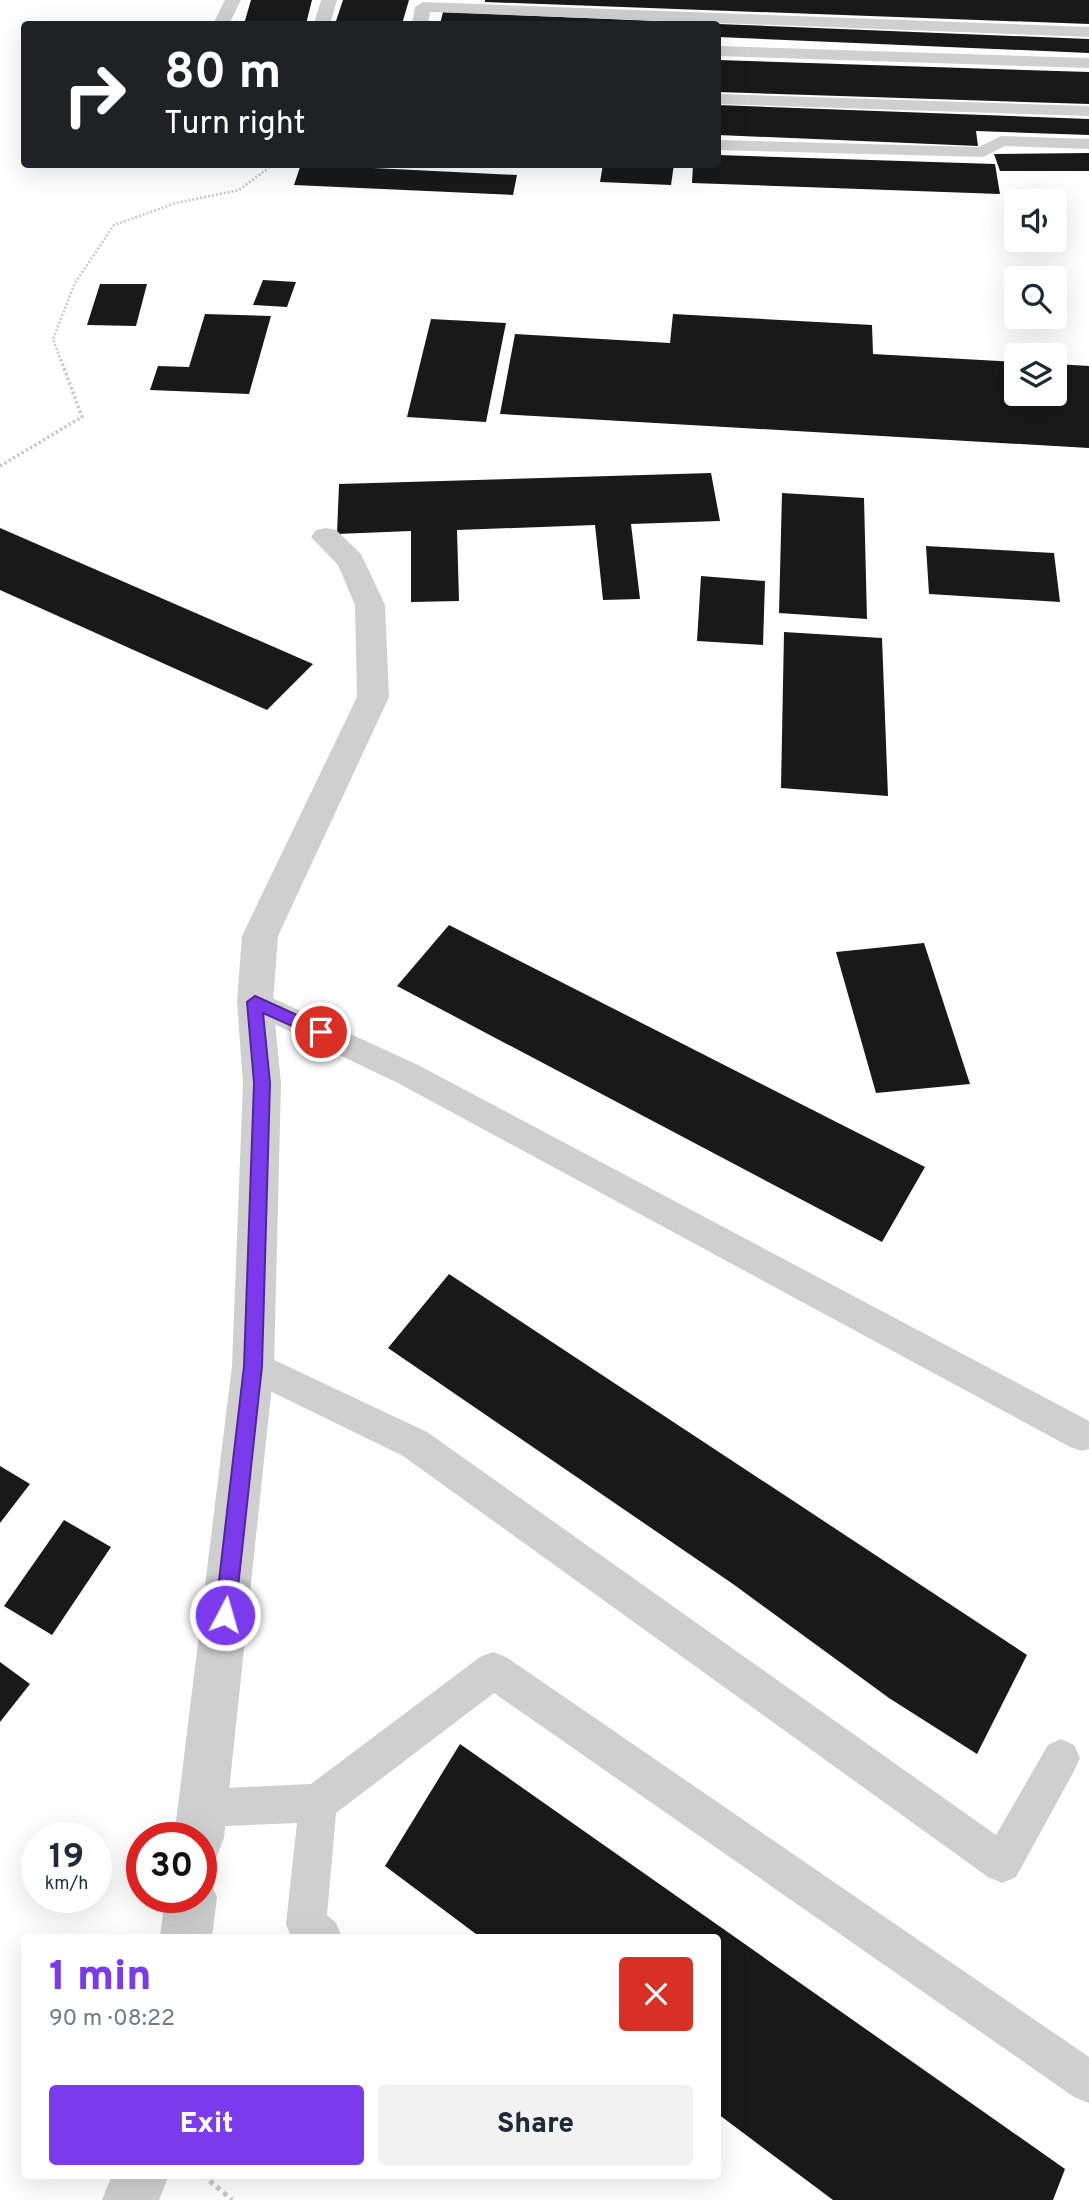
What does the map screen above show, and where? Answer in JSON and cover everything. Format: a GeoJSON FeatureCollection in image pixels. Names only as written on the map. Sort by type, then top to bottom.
{"type":"FeatureCollection","features":[{"type":"Feature","properties":{"kind":"street"},"geometry":{"type":"LineString","coordinates":[[201,1822],[253,1366],[262,1083],[255,1002],[260,936],[373,697],[370,605],[351,561],[326,537]]}},
{"type":"Feature","properties":{"kind":"street"},"geometry":{"type":"LineString","coordinates":[[186,1934],[189,1913]]}},
{"type":"Feature","properties":{"kind":"street"},"geometry":{"type":"LineString","coordinates":[[130,2200],[139,2179]]}},
{"type":"Feature","properties":{"kind":"lane"},"geometry":{"type":"LineString","coordinates":[[222,21],[233,0]]}},
{"type":"Feature","properties":{"kind":"lane"},"geometry":{"type":"LineString","coordinates":[[323,21],[329,0]]}},
{"type":"Feature","properties":{"kind":"lane"},"geometry":{"type":"LineString","coordinates":[[420,21],[423,6],[449,4],[1089,32]]}},
{"type":"Feature","properties":{"kind":"lane"},"geometry":{"type":"LineString","coordinates":[[721,51],[1089,63]]}},
{"type":"Feature","properties":{"kind":"lane"},"geometry":{"type":"LineString","coordinates":[[721,99],[1089,111]]}},
{"type":"Feature","properties":{"kind":"lane"},"geometry":{"type":"LineString","coordinates":[[721,145],[982,152],[1001,141],[1089,144]]}},
{"type":"Feature","properties":{"kind":"lane"},"geometry":{"type":"LineString","coordinates":[[255,1002],[408,1074],[1082,1435]]}},
{"type":"Feature","properties":{"kind":"lane"},"geometry":{"type":"LineString","coordinates":[[253,1366],[415,1444],[1003,1863],[1061,1758]]}},
{"type":"Feature","properties":{"kind":"lane"},"geometry":{"type":"LineString","coordinates":[[207,1822],[318,1803],[493,1670],[1089,2082]]}},
{"type":"Feature","properties":{"kind":"lane"},"geometry":{"type":"LineString","coordinates":[[318,1803],[306,1924],[318,1934]]}},
{"type":"Feature","properties":{"kind":"path"},"geometry":{"type":"LineString","coordinates":[[0,466],[82,417],[53,339],[75,283],[114,225],[176,203],[239,190],[269,168]]}},
{"type":"Feature","properties":{"kind":"path"},"geometry":{"type":"LineString","coordinates":[[208,2179],[232,2200]]}},
{"type":"Feature","properties":{"kind":"building"},"geometry":{"type":"Polygon","coordinates":[[[251,0],[312,0],[307,21],[245,21],[251,0]]]}},
{"type":"Feature","properties":{"kind":"building"},"geometry":{"type":"Polygon","coordinates":[[[343,0],[409,0],[403,21],[336,21],[343,0]]]}},
{"type":"Feature","properties":{"kind":"building"},"geometry":{"type":"Polygon","coordinates":[[[1089,0],[1089,24],[485,2],[1089,0]]]}},
{"type":"Feature","properties":{"kind":"building"},"geometry":{"type":"Polygon","coordinates":[[[443,12],[655,21],[441,21],[443,12]]]}},
{"type":"Feature","properties":{"kind":"building"},"geometry":{"type":"Polygon","coordinates":[[[721,24],[1089,39],[1089,53],[721,37],[721,24]]]}},
{"type":"Feature","properties":{"kind":"building"},"geometry":{"type":"Polygon","coordinates":[[[721,60],[1089,72],[1089,104],[721,92],[721,60]]]}},
{"type":"Feature","properties":{"kind":"building"},"geometry":{"type":"Polygon","coordinates":[[[721,105],[1089,119],[1089,135],[976,131],[978,146],[721,135],[721,105]]]}},
{"type":"Feature","properties":{"kind":"building"},"geometry":{"type":"Polygon","coordinates":[[[1089,153],[1089,171],[1000,171],[994,154],[1089,153]]]}},
{"type":"Feature","properties":{"kind":"building"},"geometry":{"type":"Polygon","coordinates":[[[721,155],[995,164],[1000,194],[692,183],[693,168],[721,168],[721,155]]]}},
{"type":"Feature","properties":{"kind":"building"},"geometry":{"type":"Polygon","coordinates":[[[300,168],[373,168],[517,175],[513,195],[294,185],[300,168]]]}},
{"type":"Feature","properties":{"kind":"building"},"geometry":{"type":"Polygon","coordinates":[[[602,168],[673,168],[671,185],[600,182],[602,168]]]}},
{"type":"Feature","properties":{"kind":"building"},"geometry":{"type":"Polygon","coordinates":[[[263,280],[296,282],[287,307],[253,305],[263,280]]]}},
{"type":"Feature","properties":{"kind":"building"},"geometry":{"type":"Polygon","coordinates":[[[100,284],[147,284],[136,326],[87,325],[100,284]]]}},
{"type":"Feature","properties":{"kind":"building"},"geometry":{"type":"Polygon","coordinates":[[[205,314],[271,316],[249,394],[150,390],[158,366],[189,367],[205,314]]]}},
{"type":"Feature","properties":{"kind":"building"},"geometry":{"type":"Polygon","coordinates":[[[673,314],[872,325],[873,354],[1004,361],[1004,406],[1067,406],[1067,365],[1089,366],[1089,448],[500,414],[515,334],[670,343],[673,314]]]}},
{"type":"Feature","properties":{"kind":"building"},"geometry":{"type":"Polygon","coordinates":[[[431,319],[506,323],[486,422],[407,417],[431,319]]]}},
{"type":"Feature","properties":{"kind":"building"},"geometry":{"type":"Polygon","coordinates":[[[711,473],[720,521],[631,524],[640,599],[603,600],[595,525],[457,530],[459,601],[411,602],[411,531],[337,534],[339,484],[711,473]]]}},
{"type":"Feature","properties":{"kind":"building"},"geometry":{"type":"Polygon","coordinates":[[[782,493],[864,498],[867,619],[779,613],[782,493]]]}},
{"type":"Feature","properties":{"kind":"building"},"geometry":{"type":"Polygon","coordinates":[[[0,528],[313,664],[267,710],[0,590],[0,528]]]}},
{"type":"Feature","properties":{"kind":"building"},"geometry":{"type":"Polygon","coordinates":[[[926,546],[1054,553],[1060,602],[929,594],[926,546]]]}},
{"type":"Feature","properties":{"kind":"building"},"geometry":{"type":"Polygon","coordinates":[[[701,576],[765,581],[763,645],[697,641],[701,576]]]}},
{"type":"Feature","properties":{"kind":"building"},"geometry":{"type":"Polygon","coordinates":[[[784,632],[882,638],[888,796],[781,788],[784,632]]]}},
{"type":"Feature","properties":{"kind":"building"},"geometry":{"type":"Polygon","coordinates":[[[449,925],[925,1167],[882,1242],[397,986],[449,925]]]}},
{"type":"Feature","properties":{"kind":"building"},"geometry":{"type":"Polygon","coordinates":[[[924,943],[970,1084],[876,1093],[836,952],[924,943]]]}},
{"type":"Feature","properties":{"kind":"building"},"geometry":{"type":"Polygon","coordinates":[[[449,1274],[1027,1655],[977,1754],[889,1698],[733,1584],[388,1348],[449,1274]]]}},
{"type":"Feature","properties":{"kind":"building"},"geometry":{"type":"Polygon","coordinates":[[[0,1466],[30,1484],[0,1523],[0,1466]]]}},
{"type":"Feature","properties":{"kind":"building"},"geometry":{"type":"Polygon","coordinates":[[[64,1520],[111,1547],[52,1635],[4,1606],[64,1520]]]}},
{"type":"Feature","properties":{"kind":"building"},"geometry":{"type":"Polygon","coordinates":[[[0,1662],[30,1684],[0,1722],[0,1662]]]}},
{"type":"Feature","properties":{"kind":"building"},"geometry":{"type":"Polygon","coordinates":[[[460,1744],[1065,2169],[1053,2200],[833,2200],[721,2116],[721,1934],[476,1934],[385,1866],[460,1744]]]}},
{"type":"Feature","properties":{"kind":"route"},"geometry":{"type":"LineString","coordinates":[[225,1615],[253,1366],[262,1083],[255,1002],[321,1032]]}}]}
